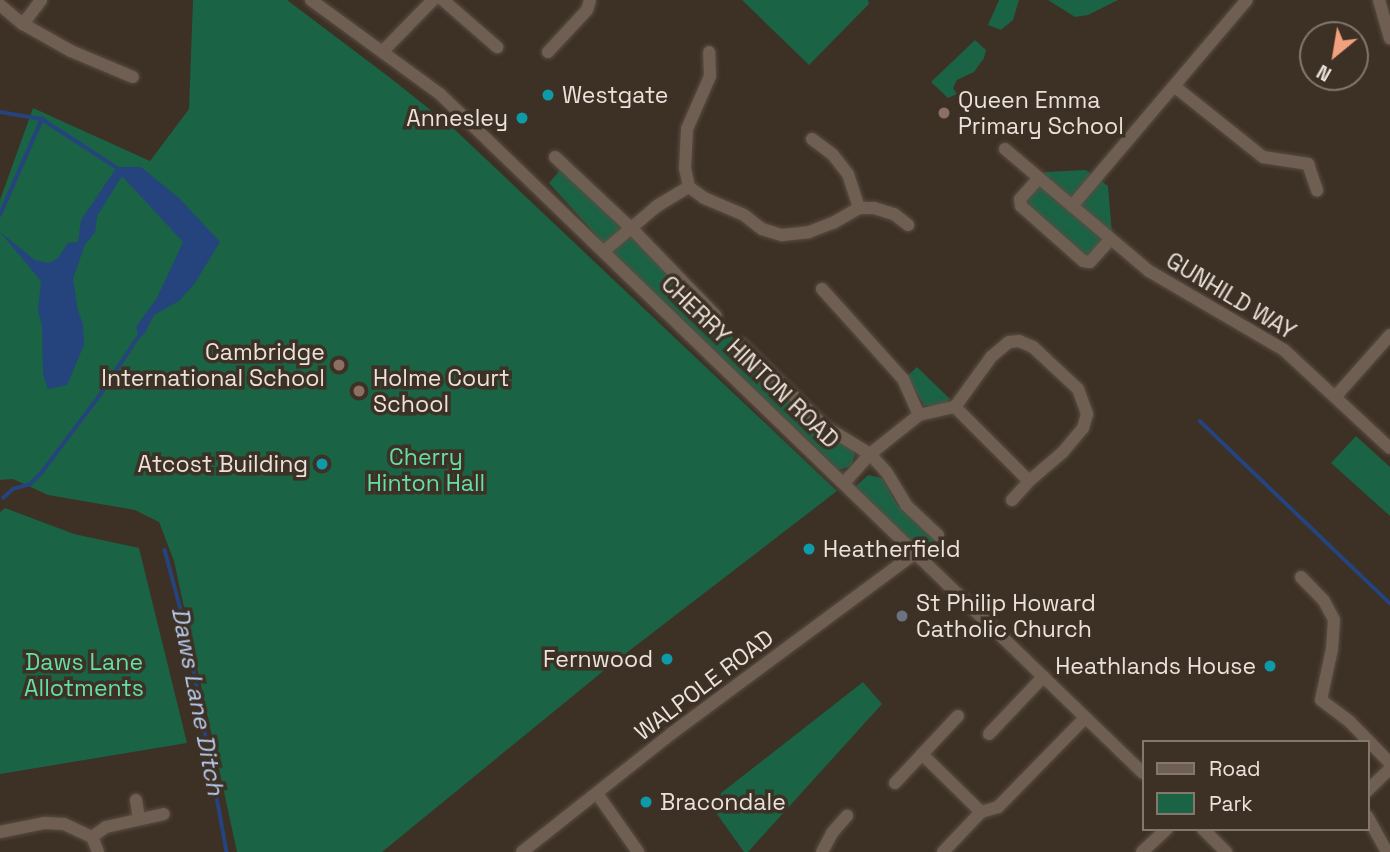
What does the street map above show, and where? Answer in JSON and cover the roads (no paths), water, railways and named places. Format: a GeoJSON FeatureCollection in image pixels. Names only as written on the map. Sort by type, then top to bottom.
{"type":"FeatureCollection","features":[{"type":"Feature","properties":{"kind":"street"},"geometry":{"type":"LineString","coordinates":[[23,24],[41,0]]}},
{"type":"Feature","properties":{"kind":"street","name":"CHERRY HINTON ROAD"},"geometry":{"type":"LineString","coordinates":[[312,0],[440,94],[1142,772]]}},
{"type":"Feature","properties":{"kind":"street"},"geometry":{"type":"LineString","coordinates":[[383,51],[433,0]]}},
{"type":"Feature","properties":{"kind":"street"},"geometry":{"type":"LineString","coordinates":[[443,0],[497,47]]}},
{"type":"Feature","properties":{"kind":"street"},"geometry":{"type":"LineString","coordinates":[[548,52],[587,10],[590,0]]}},
{"type":"Feature","properties":{"kind":"street"},"geometry":{"type":"LineString","coordinates":[[1072,206],[1247,0]]}},
{"type":"Feature","properties":{"kind":"street"},"geometry":{"type":"LineString","coordinates":[[1379,0],[1390,37]]}},
{"type":"Feature","properties":{"kind":"street"},"geometry":{"type":"LineString","coordinates":[[0,5],[23,24],[71,51],[133,78]]}},
{"type":"Feature","properties":{"kind":"street"},"geometry":{"type":"LineString","coordinates":[[709,52],[710,76],[687,129],[685,168],[689,187],[704,198],[744,215],[762,229],[782,235],[821,228],[859,208],[874,208],[894,214],[908,225]]}},
{"type":"Feature","properties":{"kind":"street"},"geometry":{"type":"LineString","coordinates":[[1174,86],[1263,157],[1308,164],[1317,190]]}},
{"type":"Feature","properties":{"kind":"street"},"geometry":{"type":"LineString","coordinates":[[812,139],[833,155],[848,174],[859,208]]}},
{"type":"Feature","properties":{"kind":"street","name":"GUNHILD WAY"},"geometry":{"type":"LineString","coordinates":[[1005,149],[1149,271],[1284,351],[1390,448]]}},
{"type":"Feature","properties":{"kind":"street"},"geometry":{"type":"LineString","coordinates":[[555,157],[631,228],[716,316]]}},
{"type":"Feature","properties":{"kind":"street"},"geometry":{"type":"LineString","coordinates":[[1039,178],[1020,199],[1021,206],[1083,261],[1090,262],[1110,240]]}},
{"type":"Feature","properties":{"kind":"street"},"geometry":{"type":"LineString","coordinates":[[604,251],[657,205],[689,187]]}},
{"type":"Feature","properties":{"kind":"street"},"geometry":{"type":"LineString","coordinates":[[822,289],[903,379],[919,415]]}},
{"type":"Feature","properties":{"kind":"street"},"geometry":{"type":"LineString","coordinates":[[1335,397],[1390,335]]}},
{"type":"Feature","properties":{"kind":"street"},"geometry":{"type":"LineString","coordinates":[[844,483],[870,454],[919,415],[955,407],[991,357],[1009,342],[1019,341],[1033,347],[1077,389],[1086,404],[1087,414],[1083,428],[1063,452],[1012,500]]}},
{"type":"Feature","properties":{"kind":"street","name":"CHERRY HINTON ROAD"},"geometry":{"type":"LineString","coordinates":[[741,344],[824,426],[870,454],[887,473],[906,505],[939,535]]}},
{"type":"Feature","properties":{"kind":"street"},"geometry":{"type":"LineString","coordinates":[[955,407],[1030,481]]}},
{"type":"Feature","properties":{"kind":"street","name":"WALPOLE ROAD"},"geometry":{"type":"LineString","coordinates":[[522,852],[668,737],[914,554]]}},
{"type":"Feature","properties":{"kind":"street"},"geometry":{"type":"LineString","coordinates":[[1301,577],[1324,601],[1334,620],[1332,649],[1321,700],[1350,722],[1368,740]]}},
{"type":"Feature","properties":{"kind":"street"},"geometry":{"type":"LineString","coordinates":[[989,734],[1043,677]]}},
{"type":"Feature","properties":{"kind":"street"},"geometry":{"type":"LineString","coordinates":[[895,783],[958,716]]}},
{"type":"Feature","properties":{"kind":"street"},"geometry":{"type":"LineString","coordinates":[[943,852],[981,812],[998,807],[1085,718]]}},
{"type":"Feature","properties":{"kind":"street"},"geometry":{"type":"LineString","coordinates":[[1369,741],[1390,763]]}},
{"type":"Feature","properties":{"kind":"street"},"geometry":{"type":"LineString","coordinates":[[922,754],[981,812]]}},
{"type":"Feature","properties":{"kind":"street"},"geometry":{"type":"LineString","coordinates":[[1369,789],[1390,769]]}},
{"type":"Feature","properties":{"kind":"street"},"geometry":{"type":"LineString","coordinates":[[598,794],[638,852]]}},
{"type":"Feature","properties":{"kind":"street"},"geometry":{"type":"LineString","coordinates":[[136,800],[139,818]]}},
{"type":"Feature","properties":{"kind":"street"},"geometry":{"type":"LineString","coordinates":[[92,837],[106,827],[164,814]]}},
{"type":"Feature","properties":{"kind":"street"},"geometry":{"type":"LineString","coordinates":[[822,852],[832,833],[848,816]]}},
{"type":"Feature","properties":{"kind":"street"},"geometry":{"type":"LineString","coordinates":[[1369,820],[1387,852]]}},
{"type":"Feature","properties":{"kind":"street"},"geometry":{"type":"LineString","coordinates":[[0,832],[45,823],[64,824],[92,837],[98,852]]}},
{"type":"Feature","properties":{"kind":"street"},"geometry":{"type":"LineString","coordinates":[[1142,852],[1165,831]]}},
{"type":"Feature","properties":{"kind":"street"},"geometry":{"type":"LineString","coordinates":[[1205,831],[1226,852]]}},
{"type":"Feature","properties":{"kind":"water"},"geometry":{"type":"Polygon","coordinates":[[[117,167],[141,167],[180,199],[220,242],[195,283],[179,301],[154,315],[145,333],[135,343],[138,332],[136,327],[157,298],[183,242],[122,176],[97,216],[95,233],[85,244],[73,279],[83,324],[84,345],[67,385],[48,389],[43,374],[42,326],[38,310],[41,281],[0,232],[35,260],[49,263],[58,258],[68,243],[78,242],[81,220],[117,167]]]}},
{"type":"Feature","properties":{"kind":"waterway"},"geometry":{"type":"LineString","coordinates":[[0,112],[42,119],[119,169]]}},
{"type":"Feature","properties":{"kind":"waterway"},"geometry":{"type":"LineString","coordinates":[[0,215],[42,119]]}},
{"type":"Feature","properties":{"kind":"waterway"},"geometry":{"type":"LineString","coordinates":[[3,498],[13,489],[30,484],[42,472],[100,395],[136,340]]}},
{"type":"Feature","properties":{"kind":"waterway"},"geometry":{"type":"LineString","coordinates":[[1200,421],[1390,603]]}},
{"type":"Feature","properties":{"kind":"waterway","name":"Daws Lane Ditch"},"geometry":{"type":"LineString","coordinates":[[165,550],[187,632],[227,852]]}},
{"type":"Feature","properties":{"kind":"place","name":"Westgate"},"geometry":{"type":"Point","coordinates":[548,95]}},
{"type":"Feature","properties":{"kind":"place","name":"Queen Emma Primary School"},"geometry":{"type":"Point","coordinates":[944,113]}},
{"type":"Feature","properties":{"kind":"place","name":"Annesley"},"geometry":{"type":"Point","coordinates":[522,118]}},
{"type":"Feature","properties":{"kind":"place","name":"Cambridge International School"},"geometry":{"type":"Point","coordinates":[339,365]}},
{"type":"Feature","properties":{"kind":"place","name":"Holme Court School"},"geometry":{"type":"Point","coordinates":[359,391]}},
{"type":"Feature","properties":{"kind":"place","name":"Atcost Building"},"geometry":{"type":"Point","coordinates":[322,464]}},
{"type":"Feature","properties":{"kind":"place","name":"Heatherfield"},"geometry":{"type":"Point","coordinates":[809,549]}},
{"type":"Feature","properties":{"kind":"place","name":"St Philip Howard Catholic Church"},"geometry":{"type":"Point","coordinates":[902,616]}},
{"type":"Feature","properties":{"kind":"place","name":"Fernwood"},"geometry":{"type":"Point","coordinates":[667,659]}},
{"type":"Feature","properties":{"kind":"place","name":"Heathlands House"},"geometry":{"type":"Point","coordinates":[1270,666]}},
{"type":"Feature","properties":{"kind":"place","name":"Bracondale"},"geometry":{"type":"Point","coordinates":[646,802]}},
{"type":"Feature","properties":{"kind":"park label","name":"Cherry Hinton Hall"},"geometry":{"type":"Point","coordinates":[426,470]}},
{"type":"Feature","properties":{"kind":"park label","name":"Daws Lane Allotments"},"geometry":{"type":"Point","coordinates":[84,675]}}]}
